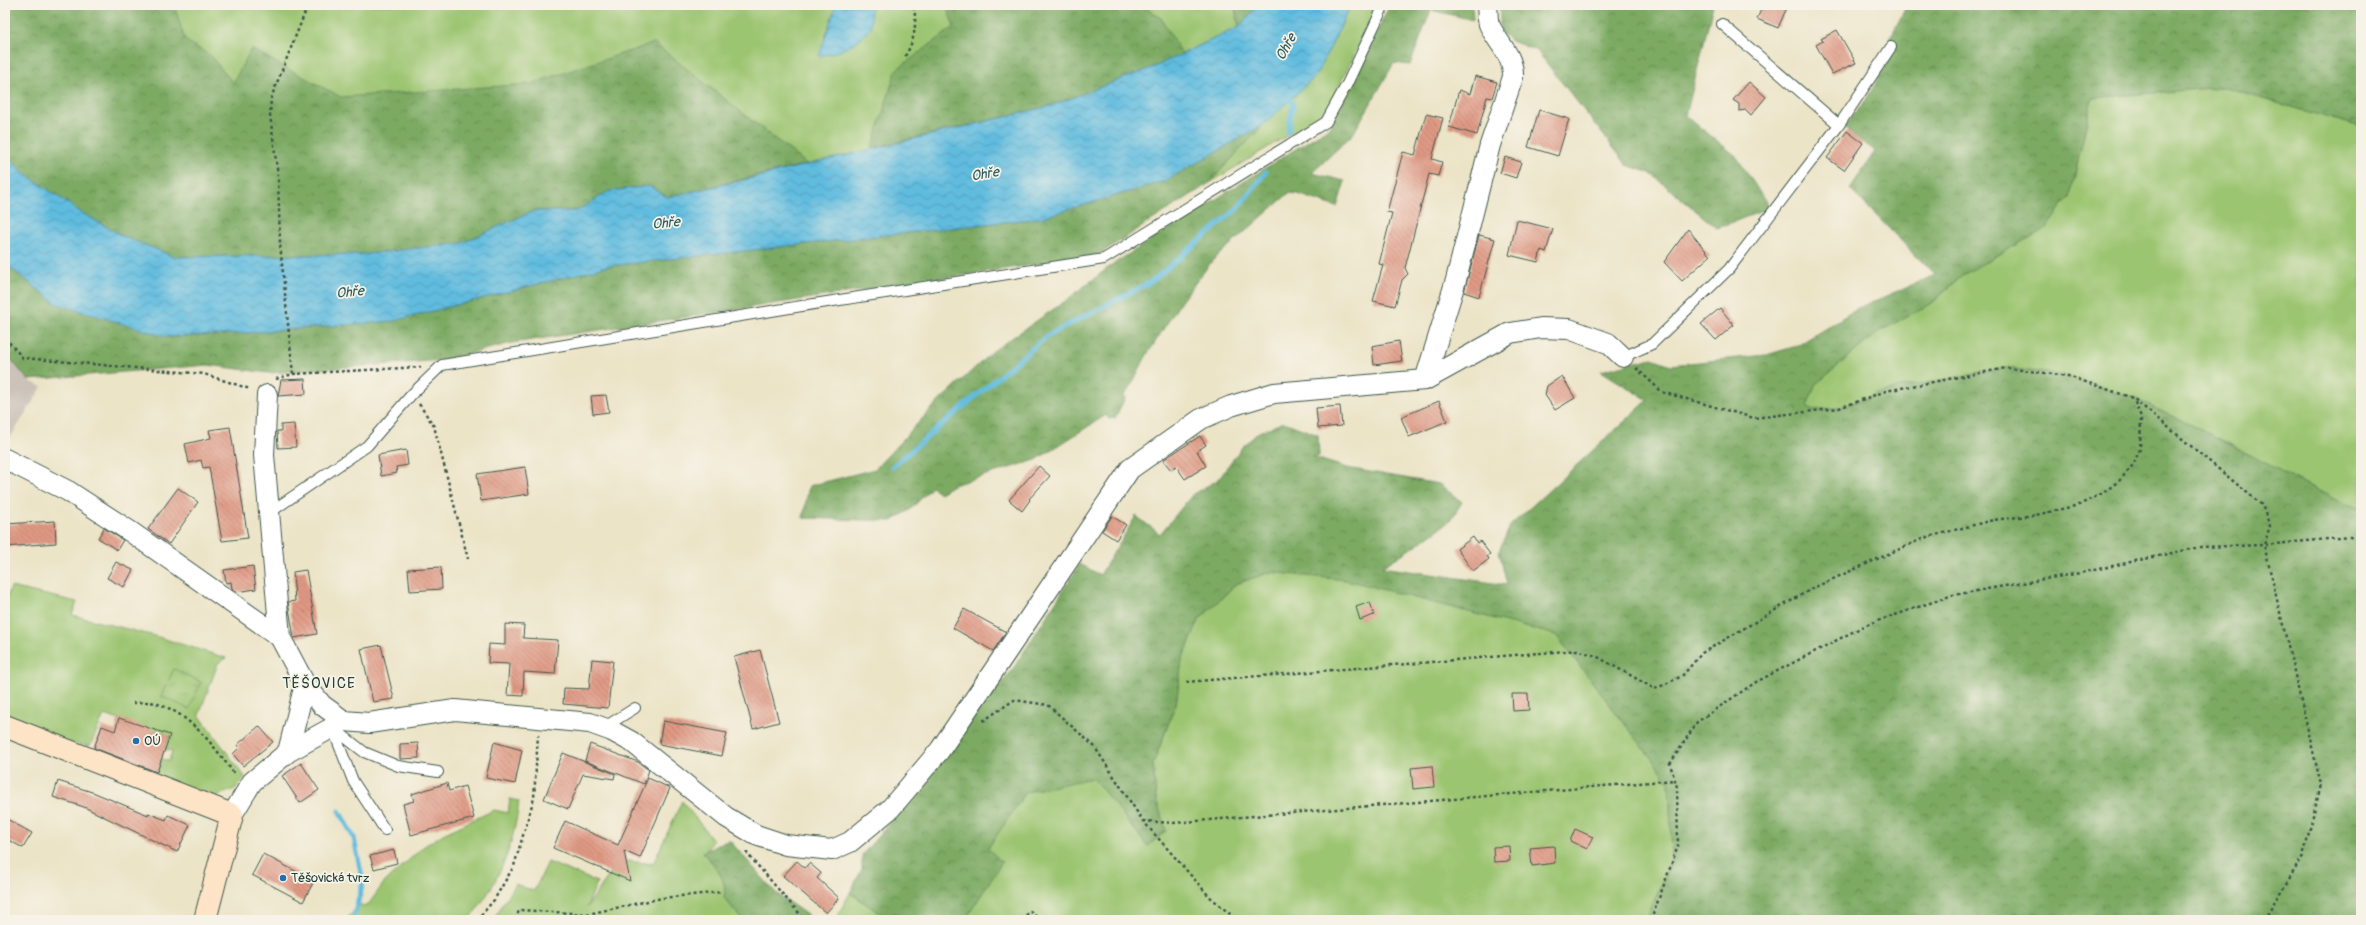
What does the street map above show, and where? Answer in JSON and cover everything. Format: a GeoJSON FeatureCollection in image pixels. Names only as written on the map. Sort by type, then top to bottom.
{"type":"FeatureCollection","features":[{"type":"Feature","properties":{"kind":"street"},"geometry":{"type":"LineString","coordinates":[[1425,380],[1456,280],[1490,145],[1513,77],[1514,66],[1489,23],[1487,5]]}},
{"type":"Feature","properties":{"kind":"street"},"geometry":{"type":"LineString","coordinates":[[204,920],[232,815],[246,789],[288,752],[338,724],[369,723],[455,710],[590,723],[632,742],[726,817],[756,835],[786,845],[832,850],[850,842],[890,809],[940,750],[1130,469],[1201,419],[1231,406],[1274,392],[1425,380],[1510,333],[1541,328],[1569,329],[1608,343],[1623,357]]}},
{"type":"Feature","properties":{"kind":"street"},"geometry":{"type":"LineString","coordinates":[[267,395],[264,455],[280,637],[305,684],[338,724]]}},
{"type":"Feature","properties":{"kind":"street"},"geometry":{"type":"LineString","coordinates":[[5,458],[68,491],[131,532],[280,637]]}},
{"type":"Feature","properties":{"kind":"street"},"geometry":{"type":"LineString","coordinates":[[288,752],[305,684]]}},
{"type":"Feature","properties":{"kind":"street"},"geometry":{"type":"LineString","coordinates":[[5,726],[232,815]]}},
{"type":"Feature","properties":{"kind":"lane"},"geometry":{"type":"LineString","coordinates":[[270,513],[367,446],[412,394],[442,366],[814,304],[1104,259],[1326,122],[1347,84],[1384,5]]}},
{"type":"Feature","properties":{"kind":"lane"},"geometry":{"type":"LineString","coordinates":[[1722,24],[1839,125]]}},
{"type":"Feature","properties":{"kind":"lane"},"geometry":{"type":"LineString","coordinates":[[1623,357],[1652,344],[1730,269],[1839,125],[1891,47]]}},
{"type":"Feature","properties":{"kind":"lane"},"geometry":{"type":"LineString","coordinates":[[603,728],[635,708]]}},
{"type":"Feature","properties":{"kind":"lane"},"geometry":{"type":"LineString","coordinates":[[338,724],[364,752],[398,766],[438,772]]}},
{"type":"Feature","properties":{"kind":"lane"},"geometry":{"type":"LineString","coordinates":[[338,724],[353,781],[385,830]]}},
{"type":"Feature","properties":{"kind":"path"},"geometry":{"type":"LineString","coordinates":[[293,374],[288,337],[280,244],[278,176],[270,115],[271,98],[308,5]]}},
{"type":"Feature","properties":{"kind":"path"},"geometry":{"type":"LineString","coordinates":[[905,56],[911,47],[914,30],[913,5]]}},
{"type":"Feature","properties":{"kind":"path"},"geometry":{"type":"LineString","coordinates":[[5,338],[23,358],[204,374],[267,395],[272,381],[282,375],[442,366]]}},
{"type":"Feature","properties":{"kind":"path"},"geometry":{"type":"LineString","coordinates":[[1623,357],[1662,392],[1754,418],[1839,408],[1886,391],[2006,368],[2068,376],[2133,398],[2262,505],[2270,526],[2264,545],[2320,785],[2303,856],[2264,920]]}},
{"type":"Feature","properties":{"kind":"path"},"geometry":{"type":"LineString","coordinates":[[412,394],[434,426],[468,560]]}},
{"type":"Feature","properties":{"kind":"path"},"geometry":{"type":"LineString","coordinates":[[1186,682],[1577,650],[1596,656],[1654,689],[1682,676],[1702,653],[1813,588],[1924,538],[1993,520],[2036,515],[2079,505],[2103,493],[2120,480],[2133,465],[2140,449],[2141,417],[2133,398]]}},
{"type":"Feature","properties":{"kind":"path"},"geometry":{"type":"LineString","coordinates":[[1651,920],[1678,846],[1677,787],[1670,764],[1697,722],[1756,682],[1866,625],[1953,595],[2080,573],[2200,547],[2264,545],[2350,537],[2361,540]]}},
{"type":"Feature","properties":{"kind":"path"},"geometry":{"type":"LineString","coordinates":[[977,725],[1014,700],[1048,705],[1094,746],[1143,821],[1209,896],[1237,920]]}},
{"type":"Feature","properties":{"kind":"path"},"geometry":{"type":"LineString","coordinates":[[133,703],[154,703],[174,712],[200,731],[246,789]]}},
{"type":"Feature","properties":{"kind":"path"},"geometry":{"type":"LineString","coordinates":[[477,920],[494,900],[514,866],[534,798],[539,719]]}},
{"type":"Feature","properties":{"kind":"path"},"geometry":{"type":"LineString","coordinates":[[1143,821],[1173,823],[1674,780]]}},
{"type":"Feature","properties":{"kind":"path"},"geometry":{"type":"LineString","coordinates":[[741,846],[805,920]]}},
{"type":"Feature","properties":{"kind":"path"},"geometry":{"type":"LineString","coordinates":[[516,920],[519,910],[588,914],[662,898],[721,892]]}},
{"type":"Feature","properties":{"kind":"path"},"geometry":{"type":"LineString","coordinates":[[1022,920],[1030,911],[1040,920]]}},
{"type":"Feature","properties":{"kind":"shaded area"},"geometry":{"type":"Polygon","coordinates":[[[5,353],[28,380],[42,387],[5,446],[5,353]]]}},
{"type":"Feature","properties":{"kind":"green space"},"geometry":{"type":"Polygon","coordinates":[[[5,5],[1258,5],[1239,27],[1154,67],[1050,106],[744,180],[5,154],[5,5]]]}},
{"type":"Feature","properties":{"kind":"green space"},"geometry":{"type":"Polygon","coordinates":[[[5,5],[174,5],[185,40],[211,56],[233,83],[251,49],[341,97],[530,84],[654,43],[807,164],[667,197],[650,186],[609,191],[577,211],[533,211],[462,243],[367,254],[176,257],[127,238],[82,213],[24,173],[5,154],[5,5]]]}},
{"type":"Feature","properties":{"kind":"green space"},"geometry":{"type":"Polygon","coordinates":[[[946,5],[1141,5],[1161,18],[1182,54],[1154,67],[1050,106],[872,148],[896,70],[954,27],[946,5]]]}},
{"type":"Feature","properties":{"kind":"green space"},"geometry":{"type":"Polygon","coordinates":[[[1234,5],[1258,5],[1239,27],[1234,5]]]}},
{"type":"Feature","properties":{"kind":"green space"},"geometry":{"type":"Polygon","coordinates":[[[1351,5],[1379,5],[1326,112],[1208,184],[1263,125],[1317,75],[1351,5]]]}},
{"type":"Feature","properties":{"kind":"green space"},"geometry":{"type":"Polygon","coordinates":[[[1390,5],[1472,5],[1473,20],[1431,10],[1410,65],[1394,63],[1353,134],[1312,173],[1345,181],[1337,207],[1298,194],[1289,193],[1213,260],[1182,300],[1145,358],[1130,388],[1124,395],[1125,398],[1115,418],[1109,419],[1106,415],[1036,460],[953,485],[940,493],[932,487],[911,509],[892,521],[803,518],[809,486],[875,469],[935,405],[993,351],[1064,302],[1113,264],[1329,128],[1390,5]]]}},
{"type":"Feature","properties":{"kind":"green space"},"geometry":{"type":"Polygon","coordinates":[[[1500,5],[1713,5],[1686,116],[1736,156],[1770,208],[1717,228],[1650,173],[1627,165],[1537,51],[1512,41],[1500,32],[1500,5]]]}},
{"type":"Feature","properties":{"kind":"green space"},"geometry":{"type":"Polygon","coordinates":[[[1907,5],[2361,5],[2361,127],[2222,87],[2092,98],[2070,197],[2047,227],[2034,237],[2025,240],[1964,274],[1932,303],[1878,332],[1815,385],[1807,406],[1813,410],[1839,408],[1886,391],[2006,368],[2068,376],[2133,398],[2212,435],[2336,500],[2361,509],[2361,920],[1646,920],[1672,858],[1669,781],[1556,635],[1347,580],[1270,572],[1236,584],[1199,619],[1182,660],[1176,704],[1153,764],[1156,799],[1166,831],[1148,846],[1093,778],[1026,792],[988,848],[1002,862],[965,920],[890,920],[850,893],[862,869],[862,855],[886,827],[910,790],[1011,672],[1080,564],[1100,575],[1136,516],[1160,534],[1193,494],[1219,479],[1242,447],[1259,432],[1284,422],[1318,435],[1319,456],[1312,457],[1347,468],[1439,484],[1462,502],[1451,520],[1424,540],[1382,567],[1507,585],[1499,551],[1510,526],[1648,400],[1601,371],[1652,358],[1671,365],[1766,355],[1797,346],[1858,308],[1935,275],[1850,189],[1875,151],[1843,127],[1864,103],[1897,47],[1889,40],[1907,5]]]}},
{"type":"Feature","properties":{"kind":"green space"},"geometry":{"type":"Polygon","coordinates":[[[2222,87],[2361,127],[2361,509],[2336,500],[2212,435],[2133,398],[2068,376],[2006,368],[1886,391],[1839,408],[1813,410],[1807,406],[1815,385],[1878,332],[1932,303],[1964,274],[2025,240],[2034,237],[2047,227],[2070,197],[2092,98],[2222,87]]]}},
{"type":"Feature","properties":{"kind":"green space"},"geometry":{"type":"Polygon","coordinates":[[[1263,125],[1208,184],[1098,255],[512,343],[443,360],[269,373],[208,365],[28,380],[5,352],[5,261],[13,270],[57,304],[167,337],[221,335],[394,321],[609,266],[1040,218],[1165,181],[1263,125]]]}},
{"type":"Feature","properties":{"kind":"green space"},"geometry":{"type":"Polygon","coordinates":[[[1270,572],[1347,580],[1556,635],[1669,781],[1672,858],[1646,920],[965,920],[1002,862],[988,848],[1026,792],[1093,777],[1147,846],[1166,831],[1156,799],[1153,764],[1176,704],[1182,660],[1200,619],[1236,584],[1270,572]]]}},
{"type":"Feature","properties":{"kind":"green space"},"geometry":{"type":"Polygon","coordinates":[[[11,587],[77,602],[72,615],[155,636],[226,658],[218,663],[199,715],[245,777],[235,789],[214,797],[165,783],[157,773],[162,759],[169,761],[172,751],[165,749],[170,736],[104,715],[90,746],[64,742],[5,714],[5,602],[11,587]]]}},
{"type":"Feature","properties":{"kind":"green space"},"geometry":{"type":"Polygon","coordinates":[[[174,669],[201,682],[189,709],[161,696],[174,669]]]}},
{"type":"Feature","properties":{"kind":"green space"},"geometry":{"type":"Polygon","coordinates":[[[510,799],[519,801],[517,818],[509,850],[488,893],[468,920],[345,920],[361,904],[363,906],[368,905],[384,883],[423,847],[443,834],[494,810],[508,813],[510,799]]]}},
{"type":"Feature","properties":{"kind":"green space"},"geometry":{"type":"Polygon","coordinates":[[[682,801],[714,841],[703,853],[716,868],[722,879],[725,891],[724,898],[743,920],[493,920],[515,884],[534,891],[548,862],[597,882],[587,907],[616,865],[628,861],[653,864],[682,801]]]}},
{"type":"Feature","properties":{"kind":"green space"},"geometry":{"type":"Polygon","coordinates":[[[729,840],[776,893],[814,920],[743,920],[724,898],[725,891],[720,873],[703,852],[729,840]]]}},
{"type":"Feature","properties":{"kind":"green space"},"geometry":{"type":"Polygon","coordinates":[[[850,893],[890,920],[835,920],[850,893]]]}},
{"type":"Feature","properties":{"kind":"water"},"geometry":{"type":"Polygon","coordinates":[[[836,5],[871,5],[871,28],[848,47],[819,56],[836,5]]]}},
{"type":"Feature","properties":{"kind":"water","name":"Ohře"},"geometry":{"type":"Polygon","coordinates":[[[1258,5],[1351,5],[1317,75],[1263,125],[1165,181],[1040,218],[609,266],[394,321],[221,335],[167,337],[57,304],[13,270],[5,261],[5,154],[24,173],[82,213],[127,238],[176,257],[367,254],[462,243],[533,211],[577,211],[609,191],[650,186],[667,197],[744,180],[1050,106],[1154,67],[1239,27],[1258,5]]]}},
{"type":"Feature","properties":{"kind":"building"},"geometry":{"type":"Polygon","coordinates":[[[1763,5],[1788,5],[1778,28],[1757,19],[1763,5]]]}},
{"type":"Feature","properties":{"kind":"building"},"geometry":{"type":"Polygon","coordinates":[[[1837,30],[1856,63],[1832,74],[1816,45],[1823,41],[1821,39],[1837,30]]]}},
{"type":"Feature","properties":{"kind":"building"},"geometry":{"type":"Polygon","coordinates":[[[1475,76],[1497,82],[1492,98],[1487,97],[1477,135],[1449,127],[1459,90],[1470,94],[1475,76]]]}},
{"type":"Feature","properties":{"kind":"building"},"geometry":{"type":"Polygon","coordinates":[[[1749,82],[1766,97],[1751,115],[1746,110],[1739,111],[1739,104],[1733,100],[1749,82]]]}},
{"type":"Feature","properties":{"kind":"building"},"geometry":{"type":"Polygon","coordinates":[[[1539,110],[1569,119],[1558,156],[1528,147],[1539,110]]]}},
{"type":"Feature","properties":{"kind":"building"},"geometry":{"type":"Polygon","coordinates":[[[1426,114],[1443,118],[1432,159],[1442,162],[1438,176],[1429,174],[1405,268],[1408,274],[1402,280],[1395,306],[1373,301],[1383,265],[1379,264],[1392,213],[1387,212],[1403,152],[1415,155],[1426,114]]]}},
{"type":"Feature","properties":{"kind":"building"},"geometry":{"type":"Polygon","coordinates":[[[1847,131],[1863,143],[1844,170],[1827,158],[1847,131]]]}},
{"type":"Feature","properties":{"kind":"building"},"geometry":{"type":"Polygon","coordinates":[[[1505,157],[1521,162],[1516,178],[1500,173],[1505,157]]]}},
{"type":"Feature","properties":{"kind":"building"},"geometry":{"type":"Polygon","coordinates":[[[1517,220],[1553,229],[1546,252],[1541,250],[1538,262],[1509,255],[1517,220]]]}},
{"type":"Feature","properties":{"kind":"building"},"geometry":{"type":"Polygon","coordinates":[[[1688,229],[1710,256],[1682,281],[1664,262],[1688,229]]]}},
{"type":"Feature","properties":{"kind":"building"},"geometry":{"type":"Polygon","coordinates":[[[1479,235],[1495,239],[1479,297],[1464,292],[1479,235]]]}},
{"type":"Feature","properties":{"kind":"building"},"geometry":{"type":"Polygon","coordinates":[[[1720,308],[1734,325],[1716,340],[1701,324],[1720,308]]]}},
{"type":"Feature","properties":{"kind":"building"},"geometry":{"type":"Polygon","coordinates":[[[1399,341],[1402,361],[1374,365],[1372,346],[1399,341]]]}},
{"type":"Feature","properties":{"kind":"building"},"geometry":{"type":"Polygon","coordinates":[[[1562,376],[1575,398],[1555,410],[1545,395],[1547,386],[1562,376]]]}},
{"type":"Feature","properties":{"kind":"building"},"geometry":{"type":"Polygon","coordinates":[[[305,379],[306,394],[278,396],[281,380],[305,379]]]}},
{"type":"Feature","properties":{"kind":"building"},"geometry":{"type":"Polygon","coordinates":[[[606,395],[609,412],[593,414],[591,396],[606,395]]]}},
{"type":"Feature","properties":{"kind":"building"},"geometry":{"type":"Polygon","coordinates":[[[1439,401],[1447,421],[1409,437],[1401,417],[1439,401]]]}},
{"type":"Feature","properties":{"kind":"building"},"geometry":{"type":"Polygon","coordinates":[[[1340,406],[1342,426],[1318,428],[1316,408],[1340,406]]]}},
{"type":"Feature","properties":{"kind":"building"},"geometry":{"type":"Polygon","coordinates":[[[294,424],[296,447],[278,448],[277,431],[281,431],[281,425],[294,424]]]}},
{"type":"Feature","properties":{"kind":"building"},"geometry":{"type":"Polygon","coordinates":[[[230,427],[248,538],[222,541],[209,467],[203,468],[201,460],[189,463],[185,444],[211,438],[209,430],[230,427]]]}},
{"type":"Feature","properties":{"kind":"building"},"geometry":{"type":"Polygon","coordinates":[[[1200,436],[1206,445],[1197,451],[1206,466],[1185,479],[1176,466],[1171,470],[1163,460],[1200,436]]]}},
{"type":"Feature","properties":{"kind":"building"},"geometry":{"type":"Polygon","coordinates":[[[406,450],[408,465],[396,467],[397,473],[381,476],[378,455],[406,450]]]}},
{"type":"Feature","properties":{"kind":"building"},"geometry":{"type":"Polygon","coordinates":[[[1039,466],[1050,476],[1029,499],[1030,500],[1022,511],[1009,500],[1039,466]]]}},
{"type":"Feature","properties":{"kind":"building"},"geometry":{"type":"Polygon","coordinates":[[[525,467],[529,494],[481,501],[477,474],[525,467]]]}},
{"type":"Feature","properties":{"kind":"building"},"geometry":{"type":"Polygon","coordinates":[[[178,488],[198,502],[169,544],[148,529],[178,488]]]}},
{"type":"Feature","properties":{"kind":"building"},"geometry":{"type":"Polygon","coordinates":[[[1112,516],[1126,525],[1116,540],[1102,531],[1112,516]]]}},
{"type":"Feature","properties":{"kind":"building"},"geometry":{"type":"Polygon","coordinates":[[[55,521],[56,543],[5,547],[5,524],[55,521]]]}},
{"type":"Feature","properties":{"kind":"building"},"geometry":{"type":"Polygon","coordinates":[[[104,528],[123,540],[117,550],[98,538],[104,528]]]}},
{"type":"Feature","properties":{"kind":"building"},"geometry":{"type":"Polygon","coordinates":[[[1473,537],[1477,543],[1480,541],[1490,554],[1487,556],[1489,559],[1473,571],[1457,549],[1473,537]]]}},
{"type":"Feature","properties":{"kind":"building"},"geometry":{"type":"Polygon","coordinates":[[[116,562],[133,570],[124,587],[107,578],[116,562]]]}},
{"type":"Feature","properties":{"kind":"building"},"geometry":{"type":"Polygon","coordinates":[[[253,566],[256,589],[236,592],[232,589],[231,582],[226,583],[224,570],[253,566]]]}},
{"type":"Feature","properties":{"kind":"building"},"geometry":{"type":"Polygon","coordinates":[[[441,567],[442,589],[410,591],[408,569],[441,567]]]}},
{"type":"Feature","properties":{"kind":"building"},"geometry":{"type":"Polygon","coordinates":[[[306,570],[317,634],[294,638],[288,602],[295,601],[293,572],[306,570]]]}},
{"type":"Feature","properties":{"kind":"building"},"geometry":{"type":"Polygon","coordinates":[[[1370,602],[1374,615],[1360,620],[1356,607],[1370,602]]]}},
{"type":"Feature","properties":{"kind":"building"},"geometry":{"type":"Polygon","coordinates":[[[964,609],[1006,632],[993,651],[953,628],[964,609]]]}},
{"type":"Feature","properties":{"kind":"building"},"geometry":{"type":"Polygon","coordinates":[[[505,624],[524,625],[523,638],[558,640],[555,674],[524,672],[523,696],[507,695],[509,664],[488,663],[489,644],[505,645],[505,624]]]}},
{"type":"Feature","properties":{"kind":"building"},"geometry":{"type":"Polygon","coordinates":[[[381,645],[394,699],[373,702],[361,649],[381,645]]]}},
{"type":"Feature","properties":{"kind":"building"},"geometry":{"type":"Polygon","coordinates":[[[760,650],[779,722],[753,729],[734,657],[760,650]]]}},
{"type":"Feature","properties":{"kind":"building"},"geometry":{"type":"Polygon","coordinates":[[[592,659],[613,661],[608,708],[563,704],[564,688],[589,689],[592,659]]]}},
{"type":"Feature","properties":{"kind":"building"},"geometry":{"type":"Polygon","coordinates":[[[1512,694],[1528,694],[1529,710],[1513,711],[1512,694]]]}},
{"type":"Feature","properties":{"kind":"building"},"geometry":{"type":"Polygon","coordinates":[[[119,718],[170,735],[157,772],[94,748],[102,726],[115,731],[119,718]]]}},
{"type":"Feature","properties":{"kind":"building"},"geometry":{"type":"Polygon","coordinates":[[[663,721],[727,733],[722,756],[659,744],[663,721]]]}},
{"type":"Feature","properties":{"kind":"building"},"geometry":{"type":"Polygon","coordinates":[[[259,726],[273,742],[243,766],[233,754],[239,748],[237,745],[259,726]]]}},
{"type":"Feature","properties":{"kind":"building"},"geometry":{"type":"Polygon","coordinates":[[[494,742],[522,750],[515,784],[486,778],[494,742]]]}},
{"type":"Feature","properties":{"kind":"building"},"geometry":{"type":"Polygon","coordinates":[[[418,743],[419,758],[400,759],[400,744],[418,743]]]}},
{"type":"Feature","properties":{"kind":"building"},"geometry":{"type":"Polygon","coordinates":[[[590,744],[638,762],[649,770],[644,784],[585,761],[590,744]]]}},
{"type":"Feature","properties":{"kind":"building"},"geometry":{"type":"Polygon","coordinates":[[[563,753],[615,774],[614,779],[583,774],[568,809],[544,799],[563,753]]]}},
{"type":"Feature","properties":{"kind":"building"},"geometry":{"type":"Polygon","coordinates":[[[301,763],[319,790],[300,803],[282,776],[301,763]]]}},
{"type":"Feature","properties":{"kind":"building"},"geometry":{"type":"Polygon","coordinates":[[[1432,766],[1434,787],[1413,789],[1411,768],[1432,766]]]}},
{"type":"Feature","properties":{"kind":"building"},"geometry":{"type":"Polygon","coordinates":[[[648,778],[670,788],[640,858],[624,851],[630,881],[553,848],[565,821],[618,845],[648,778]]]}},
{"type":"Feature","properties":{"kind":"building"},"geometry":{"type":"Polygon","coordinates":[[[58,781],[95,793],[148,815],[148,813],[166,820],[168,815],[190,825],[177,852],[84,807],[53,797],[58,781]]]}},
{"type":"Feature","properties":{"kind":"building"},"geometry":{"type":"Polygon","coordinates":[[[447,783],[449,791],[465,786],[474,818],[411,835],[403,804],[414,801],[412,794],[447,783]]]}},
{"type":"Feature","properties":{"kind":"building"},"geometry":{"type":"Polygon","coordinates":[[[5,818],[32,833],[23,848],[5,838],[5,818]]]}},
{"type":"Feature","properties":{"kind":"building"},"geometry":{"type":"Polygon","coordinates":[[[1575,829],[1593,837],[1587,849],[1570,841],[1575,829]]]}},
{"type":"Feature","properties":{"kind":"building"},"geometry":{"type":"Polygon","coordinates":[[[1509,846],[1510,861],[1494,862],[1493,847],[1509,846]]]}},
{"type":"Feature","properties":{"kind":"building"},"geometry":{"type":"Polygon","coordinates":[[[1554,846],[1555,863],[1532,866],[1530,848],[1554,846]]]}},
{"type":"Feature","properties":{"kind":"building"},"geometry":{"type":"Polygon","coordinates":[[[394,850],[397,863],[374,869],[370,856],[394,850]]]}},
{"type":"Feature","properties":{"kind":"building","name":"Těšovická tvrz"},"geometry":{"type":"Polygon","coordinates":[[[263,854],[314,881],[303,902],[252,875],[263,854]]]}},
{"type":"Feature","properties":{"kind":"building"},"geometry":{"type":"Polygon","coordinates":[[[797,861],[805,868],[809,863],[821,873],[817,878],[839,898],[826,913],[783,876],[797,861]]]}},
{"type":"Feature","properties":{"kind":"waterway"},"geometry":{"type":"LineString","coordinates":[[1287,95],[1293,104],[1288,132]]}},
{"type":"Feature","properties":{"kind":"waterway"},"geometry":{"type":"LineString","coordinates":[[892,467],[1047,336],[1151,282],[1237,209],[1266,172]]}},
{"type":"Feature","properties":{"kind":"waterway"},"geometry":{"type":"LineString","coordinates":[[339,811],[354,838],[363,883],[353,920]]}},
{"type":"Feature","properties":{"kind":"place","name":"OÚ"},"geometry":{"type":"Point","coordinates":[136,741]}},
{"type":"Feature","properties":{"kind":"place","name":"Těšovická tvrz"},"geometry":{"type":"Point","coordinates":[283,878]}},
{"type":"Feature","properties":{"kind":"district","name":"TĚŠOVICE"},"geometry":{"type":"Point","coordinates":[319,683]}}]}
